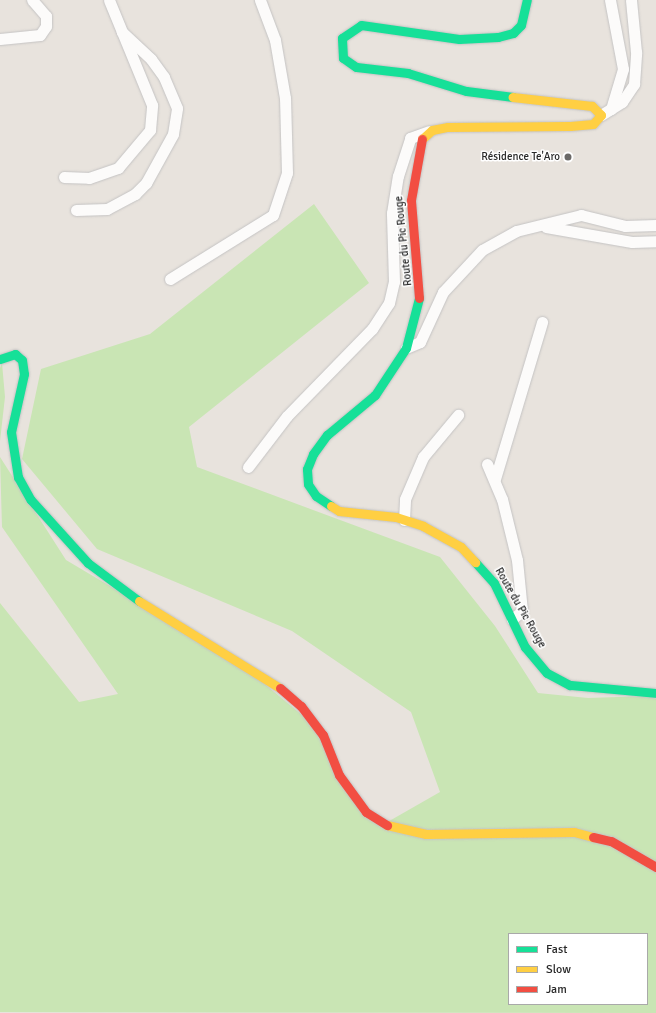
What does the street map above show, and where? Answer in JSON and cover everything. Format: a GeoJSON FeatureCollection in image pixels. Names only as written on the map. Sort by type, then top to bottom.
{"type":"FeatureCollection","features":[{"type":"Feature","properties":{"kind":"street"},"geometry":{"type":"LineString","coordinates":[[0,39],[40,35],[46,26],[46,16],[32,0]]}},
{"type":"Feature","properties":{"kind":"street"},"geometry":{"type":"LineString","coordinates":[[64,177],[89,178],[118,168],[150,130],[152,105],[109,0]]}},
{"type":"Feature","properties":{"kind":"street"},"geometry":{"type":"LineString","coordinates":[[170,279],[273,215],[287,173],[285,98],[275,40],[260,0]]}},
{"type":"Feature","properties":{"kind":"street"},"geometry":{"type":"LineString","coordinates":[[527,0],[525,19],[513,33],[460,39],[361,26],[349,31],[342,38],[343,58],[356,67],[408,73],[466,91],[592,106],[601,115]]}},
{"type":"Feature","properties":{"kind":"street"},"geometry":{"type":"LineString","coordinates":[[610,0],[622,69],[611,109]]}},
{"type":"Feature","properties":{"kind":"street"},"geometry":{"type":"LineString","coordinates":[[248,468],[287,416],[372,329],[389,304],[394,282],[392,213],[403,156],[410,138],[432,130],[593,124],[601,115],[622,102],[634,84],[636,52],[631,0]]}},
{"type":"Feature","properties":{"kind":"street"},"geometry":{"type":"LineString","coordinates":[[76,210],[107,209],[135,194],[146,183],[173,134],[177,108],[164,77],[151,59],[122,32]]}},
{"type":"Feature","properties":{"kind":"street","name":"Route du Pic Rouge"},"geometry":{"type":"LineString","coordinates":[[432,130],[422,139],[411,184],[421,291],[406,348],[375,395],[327,435],[307,469],[308,484],[328,506],[404,520],[442,535],[479,563],[494,583],[525,647],[547,673],[570,685],[656,692]]}},
{"type":"Feature","properties":{"kind":"street"},"geometry":{"type":"LineString","coordinates":[[406,348],[420,342],[443,292],[482,250],[516,231],[542,226],[581,215],[624,226],[656,225]]}},
{"type":"Feature","properties":{"kind":"street"},"geometry":{"type":"LineString","coordinates":[[542,226],[632,242],[656,242]]}},
{"type":"Feature","properties":{"kind":"street"},"geometry":{"type":"LineString","coordinates":[[495,479],[542,322]]}},
{"type":"Feature","properties":{"kind":"street"},"geometry":{"type":"LineString","coordinates":[[0,359],[16,354],[22,360],[24,374],[11,432],[13,457],[18,477],[35,505],[88,563],[137,600],[207,646],[274,682],[301,706],[323,736],[339,775],[366,812],[394,829],[426,834],[574,832],[611,841],[656,867]]}},
{"type":"Feature","properties":{"kind":"street"},"geometry":{"type":"LineString","coordinates":[[404,520],[405,499],[423,457],[458,415]]}},
{"type":"Feature","properties":{"kind":"street"},"geometry":{"type":"LineString","coordinates":[[487,464],[495,479],[511,531],[522,597],[522,610],[512,619]]}},
{"type":"Feature","properties":{"kind":"green space"},"geometry":{"type":"Polygon","coordinates":[[[314,204],[369,283],[189,427],[197,467],[440,557],[495,626],[538,693],[588,698],[648,696],[656,699],[656,1013],[0,1012],[0,603],[79,702],[118,694],[2,527],[0,457],[66,560],[238,662],[320,730],[364,812],[384,824],[440,792],[411,712],[292,631],[97,549],[22,459],[41,369],[150,334],[314,204]]]}},
{"type":"Feature","properties":{"kind":"green space"},"geometry":{"type":"Polygon","coordinates":[[[2,363],[5,397],[0,441],[0,368],[2,363]]]}},
{"type":"Feature","properties":{"kind":"traffic: fast"},"geometry":{"type":"LineString","coordinates":[[513,97],[466,91],[408,73],[356,67],[343,58],[342,38],[361,25],[459,39],[498,37],[513,33],[521,25],[527,0]]}},
{"type":"Feature","properties":{"kind":"traffic: fast"},"geometry":{"type":"LineString","coordinates":[[331,506],[316,496],[308,484],[307,469],[313,454],[327,435],[375,395],[406,348],[419,298]]}},
{"type":"Feature","properties":{"kind":"traffic: fast"},"geometry":{"type":"LineString","coordinates":[[0,359],[15,354],[22,360],[24,374],[11,432],[18,477],[31,500],[88,563],[139,601]]}},
{"type":"Feature","properties":{"kind":"traffic: fast"},"geometry":{"type":"LineString","coordinates":[[475,562],[494,583],[525,647],[547,673],[570,685],[656,693]]}},
{"type":"Feature","properties":{"kind":"traffic: slow"},"geometry":{"type":"LineString","coordinates":[[422,139],[432,130],[448,127],[570,126],[593,124],[601,115],[592,106],[513,97]]}},
{"type":"Feature","properties":{"kind":"traffic: slow"},"geometry":{"type":"LineString","coordinates":[[331,506],[339,511],[396,517],[423,526],[461,547],[475,562]]}},
{"type":"Feature","properties":{"kind":"traffic: slow"},"geometry":{"type":"LineString","coordinates":[[139,601],[280,688]]}},
{"type":"Feature","properties":{"kind":"traffic: slow"},"geometry":{"type":"LineString","coordinates":[[387,825],[426,834],[574,832],[593,837]]}},
{"type":"Feature","properties":{"kind":"traffic: jam"},"geometry":{"type":"LineString","coordinates":[[419,298],[411,200],[422,139]]}},
{"type":"Feature","properties":{"kind":"traffic: jam"},"geometry":{"type":"LineString","coordinates":[[280,688],[301,706],[323,735],[339,775],[366,812],[387,825]]}},
{"type":"Feature","properties":{"kind":"traffic: jam"},"geometry":{"type":"LineString","coordinates":[[593,837],[611,841],[656,867]]}},
{"type":"Feature","properties":{"kind":"place","name":"Résidence Te'Aro"},"geometry":{"type":"Point","coordinates":[568,157]}}]}
